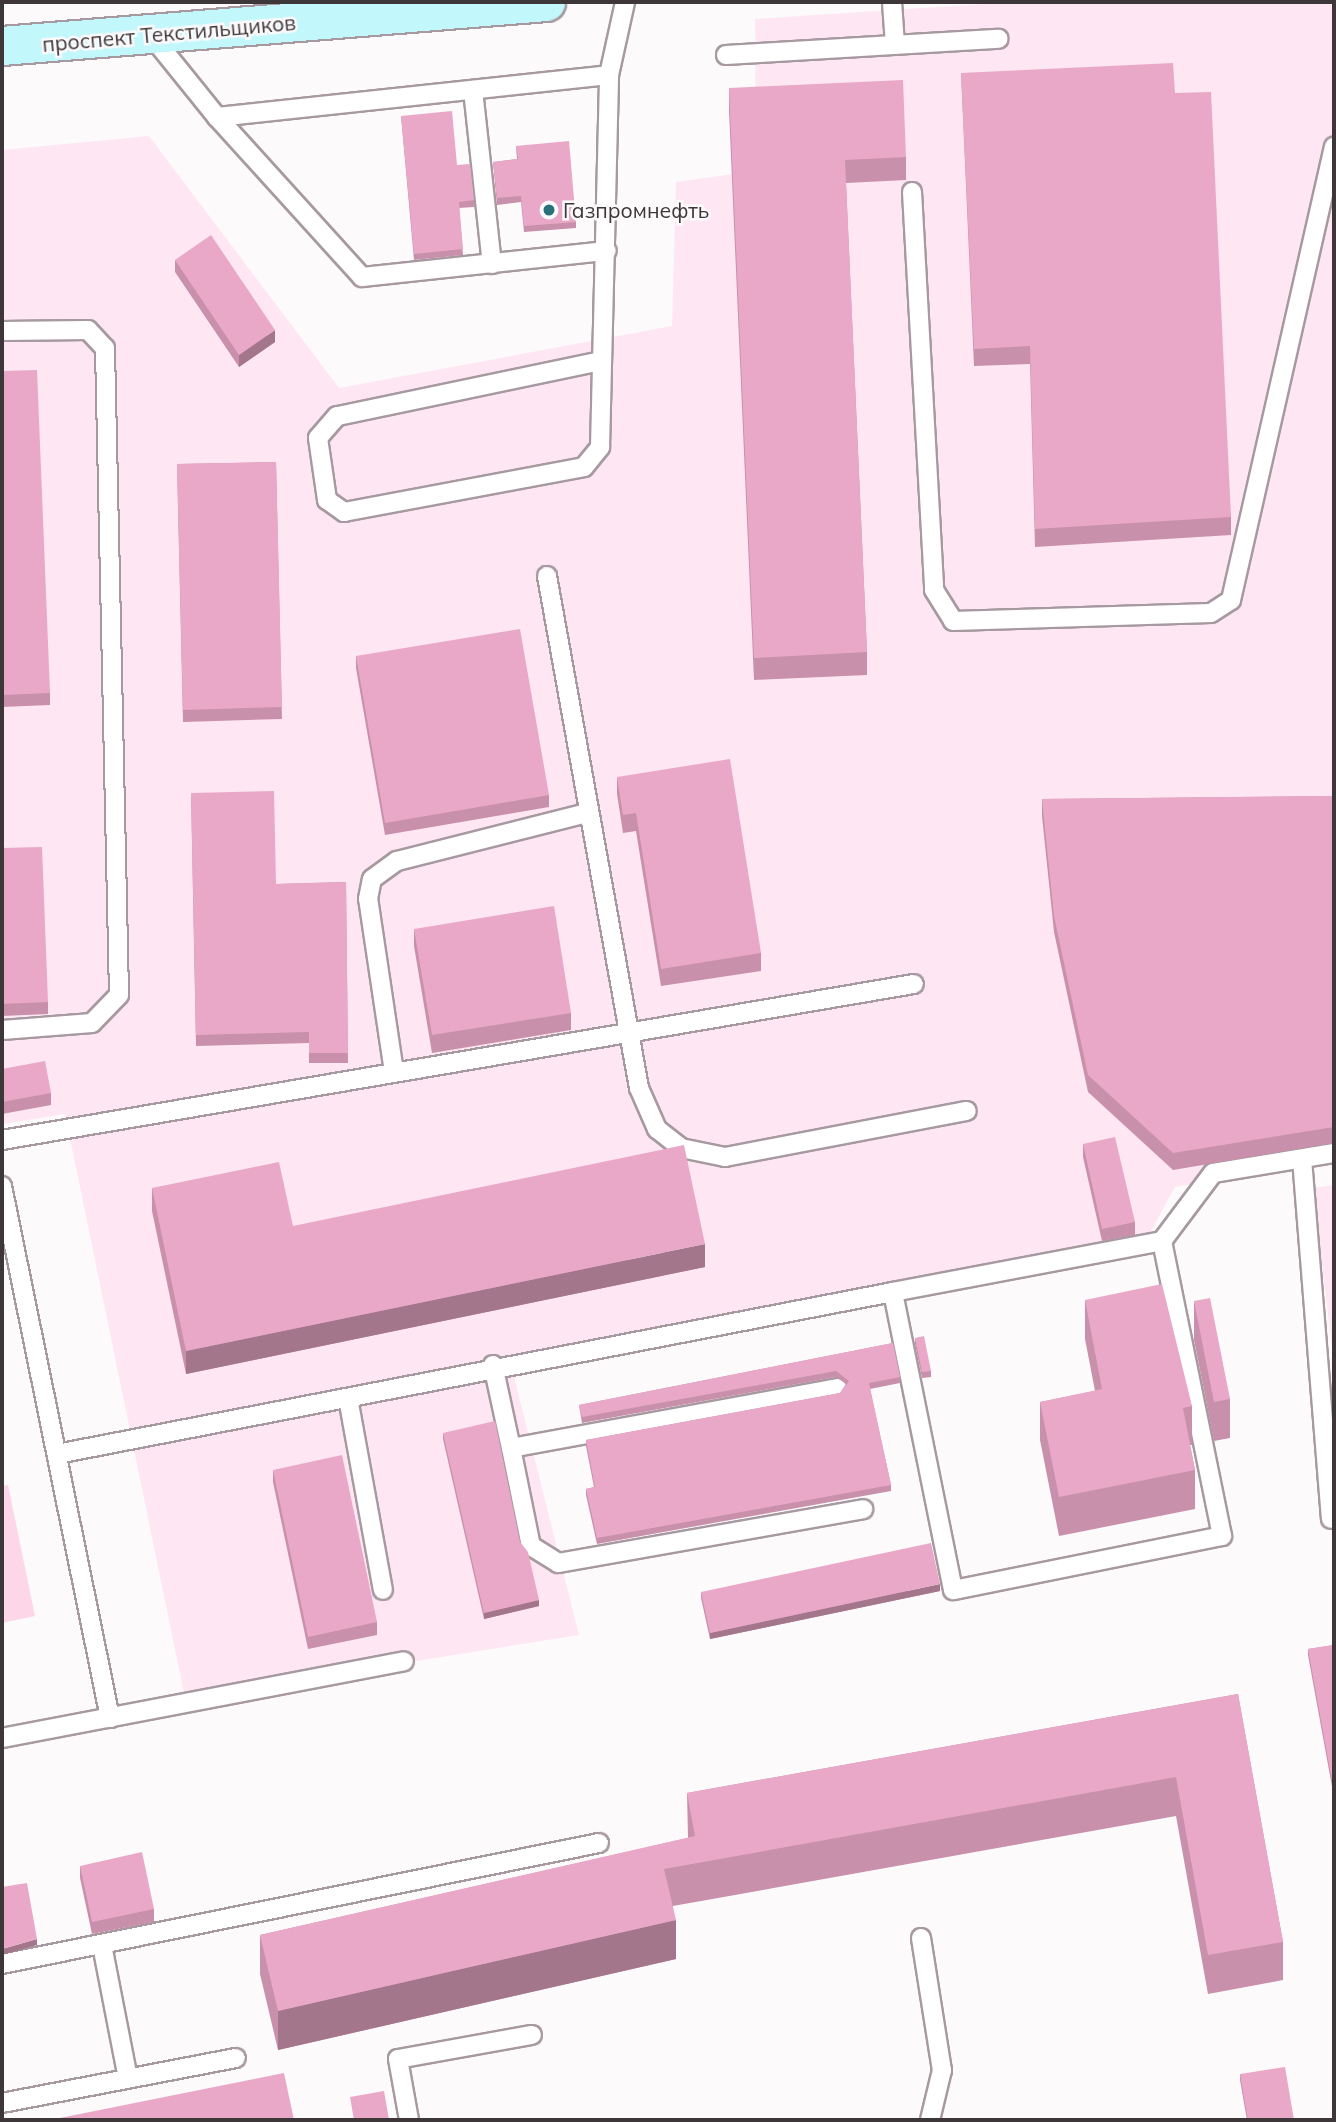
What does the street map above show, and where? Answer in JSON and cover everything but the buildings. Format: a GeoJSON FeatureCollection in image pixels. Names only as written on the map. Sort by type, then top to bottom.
{"type":"FeatureCollection","features":[{"type":"Feature","properties":{"kind":"main road","name":"проспект Текстильщиков"},"geometry":{"type":"LineString","coordinates":[[2,46],[546,2]]}},
{"type":"Feature","properties":{"kind":"lane"},"geometry":{"type":"LineString","coordinates":[[601,361],[337,416],[318,438],[327,500],[344,512],[584,467],[600,447],[607,251],[609,75],[625,2]]}},
{"type":"Feature","properties":{"kind":"lane"},"geometry":{"type":"LineString","coordinates":[[892,2],[895,45]]}},
{"type":"Feature","properties":{"kind":"lane"},"geometry":{"type":"LineString","coordinates":[[150,34],[217,117],[362,277],[607,251]]}},
{"type":"Feature","properties":{"kind":"lane"},"geometry":{"type":"LineString","coordinates":[[726,55],[999,39]]}},
{"type":"Feature","properties":{"kind":"lane"},"geometry":{"type":"LineString","coordinates":[[217,117],[609,75]]}},
{"type":"Feature","properties":{"kind":"lane"},"geometry":{"type":"LineString","coordinates":[[473,90],[492,264]]}},
{"type":"Feature","properties":{"kind":"lane"},"geometry":{"type":"LineString","coordinates":[[912,192],[934,590],[953,621],[1211,613],[1231,600],[1334,147]]}},
{"type":"Feature","properties":{"kind":"lane"},"geometry":{"type":"LineString","coordinates":[[2,331],[88,330],[105,348],[119,996],[92,1023],[2,1030]]}},
{"type":"Feature","properties":{"kind":"lane"},"geometry":{"type":"LineString","coordinates":[[547,576],[587,813],[629,1033],[649,1116],[668,1139],[695,1154],[726,1157],[967,1111]]}},
{"type":"Feature","properties":{"kind":"lane"},"geometry":{"type":"LineString","coordinates":[[394,1072],[368,899],[378,870],[587,813]]}},
{"type":"Feature","properties":{"kind":"lane"},"geometry":{"type":"LineString","coordinates":[[2,1140],[914,984]]}},
{"type":"Feature","properties":{"kind":"lane"},"geometry":{"type":"LineString","coordinates":[[57,1454],[348,1398],[493,1365],[1162,1241],[1213,1173],[1334,1153]]}},
{"type":"Feature","properties":{"kind":"lane"},"geometry":{"type":"LineString","coordinates":[[1302,1159],[1332,1519]]}},
{"type":"Feature","properties":{"kind":"lane"},"geometry":{"type":"LineString","coordinates":[[2,1186],[110,1718]]}},
{"type":"Feature","properties":{"kind":"lane"},"geometry":{"type":"LineString","coordinates":[[893,1292],[953,1590],[1222,1536],[1162,1241]]}},
{"type":"Feature","properties":{"kind":"lane"},"geometry":{"type":"LineString","coordinates":[[493,1365],[531,1546],[558,1563],[863,1509]]}},
{"type":"Feature","properties":{"kind":"lane"},"geometry":{"type":"LineString","coordinates":[[511,1448],[838,1388]]}},
{"type":"Feature","properties":{"kind":"lane"},"geometry":{"type":"LineString","coordinates":[[348,1398],[383,1590]]}},
{"type":"Feature","properties":{"kind":"lane"},"geometry":{"type":"LineString","coordinates":[[2,1738],[404,1661]]}},
{"type":"Feature","properties":{"kind":"lane"},"geometry":{"type":"LineString","coordinates":[[2,1964],[599,1843]]}},
{"type":"Feature","properties":{"kind":"lane"},"geometry":{"type":"LineString","coordinates":[[921,1938],[942,2070],[930,2120]]}},
{"type":"Feature","properties":{"kind":"lane"},"geometry":{"type":"LineString","coordinates":[[102,1945],[128,2079]]}},
{"type":"Feature","properties":{"kind":"lane"},"geometry":{"type":"LineString","coordinates":[[409,2120],[398,2059],[532,2035]]}},
{"type":"Feature","properties":{"kind":"lane"},"geometry":{"type":"LineString","coordinates":[[2,2103],[236,2058]]}},
{"type":"Feature","properties":{"kind":"shaded area"},"geometry":{"type":"Polygon","coordinates":[[[1014,2],[1334,2],[1334,1160],[1175,1187],[1142,1247],[510,1361],[579,1635],[185,1698],[65,1114],[2,1124],[2,150],[149,136],[339,388],[672,326],[676,182],[756,171],[755,19],[1014,2]]]}},
{"type":"Feature","properties":{"kind":"shaded area"},"geometry":{"type":"Polygon","coordinates":[[[1334,1185],[1334,1364],[1313,1188],[1334,1185]]]}},
{"type":"Feature","properties":{"kind":"shaded area"},"geometry":{"type":"Polygon","coordinates":[[[8,1485],[35,1616],[2,1623],[2,1486],[8,1485]]]}},
{"type":"Feature","properties":{"kind":"place","name":"Газпромнефть"},"geometry":{"type":"Point","coordinates":[549,210]}}]}
